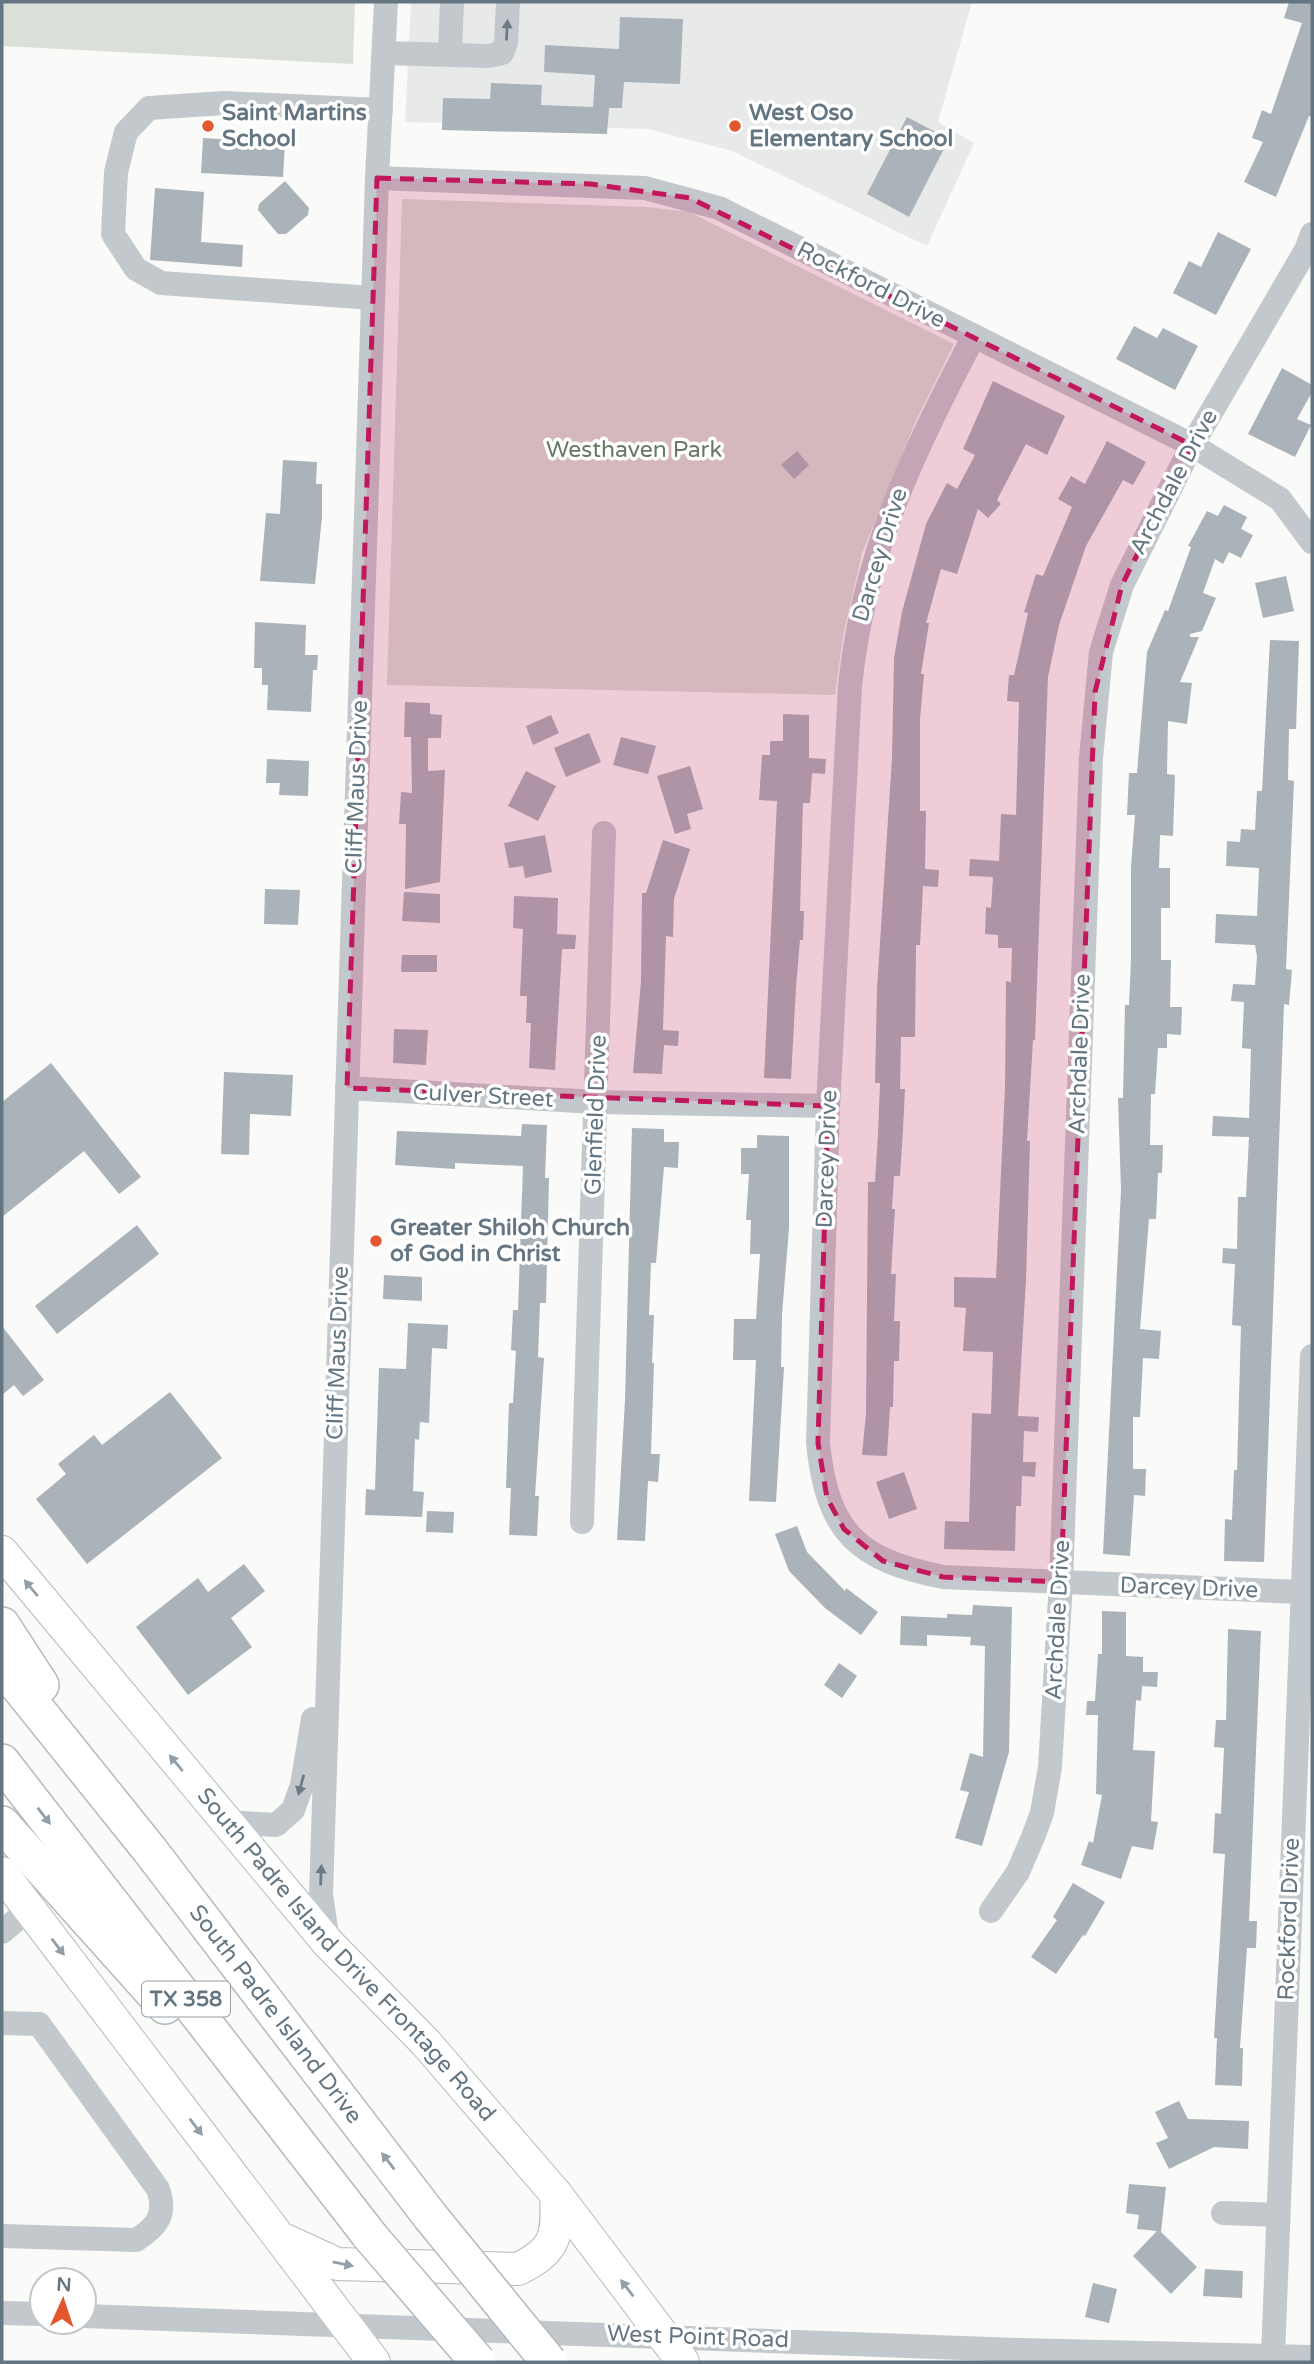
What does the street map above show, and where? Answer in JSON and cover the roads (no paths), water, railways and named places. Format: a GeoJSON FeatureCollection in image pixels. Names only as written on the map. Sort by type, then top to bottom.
{"type":"FeatureCollection","features":[{"type":"Feature","properties":{"kind":"highway"},"geometry":{"type":"LineString","coordinates":[[2,1625],[149,1849]]}},
{"type":"Feature","properties":{"kind":"highway","name":"South Padre Island Drive"},"geometry":{"type":"LineString","coordinates":[[2,1666],[149,1849],[430,2216],[549,2362]]}},
{"type":"Feature","properties":{"kind":"highway","name":"TX 358"},"geometry":{"type":"LineString","coordinates":[[2,1762],[370,2236],[478,2362]]}},
{"type":"Feature","properties":{"kind":"highway"},"geometry":{"type":"LineString","coordinates":[[2,1824],[370,2236]]}},
{"type":"Feature","properties":{"kind":"main road","name":"South Padre Island Drive Frontage Road"},"geometry":{"type":"LineString","coordinates":[[2,1552],[328,1943],[426,2043],[556,2194],[683,2362]]}},
{"type":"Feature","properties":{"kind":"main road"},"geometry":{"type":"LineString","coordinates":[[2,1873],[374,2362]]}},
{"type":"Feature","properties":{"kind":"main road"},"geometry":{"type":"LineString","coordinates":[[280,2238],[337,2264],[364,2267],[518,2269],[538,2259],[550,2248],[558,2226],[556,2194]]}},
{"type":"Feature","properties":{"kind":"street","name":"Cliff Maus Drive"},"geometry":{"type":"LineString","coordinates":[[328,1943],[321,1894],[377,178],[386,2]]}},
{"type":"Feature","properties":{"kind":"street"},"geometry":{"type":"LineString","coordinates":[[450,53],[452,2]]}},
{"type":"Feature","properties":{"kind":"street"},"geometry":{"type":"LineString","coordinates":[[384,53],[450,53],[488,57],[502,53],[506,43],[508,2]]}},
{"type":"Feature","properties":{"kind":"street"},"geometry":{"type":"LineString","coordinates":[[373,298],[161,283],[136,269],[113,234],[116,172],[126,131],[149,108],[224,103],[381,110]]}},
{"type":"Feature","properties":{"kind":"street","name":"Rockford Drive"},"geometry":{"type":"LineString","coordinates":[[377,178],[646,188],[719,208],[1192,445],[1280,499],[1312,542]]}},
{"type":"Feature","properties":{"kind":"street","name":"Archdale Drive"},"geometry":{"type":"LineString","coordinates":[[991,1912],[1018,1872],[1042,1813],[1047,1788],[1061,1582],[1095,692],[1101,652],[1122,585],[1192,445],[1310,246]]}},
{"type":"Feature","properties":{"kind":"street","name":"Darcey Drive"},"geometry":{"type":"LineString","coordinates":[[974,336],[899,488],[876,549],[856,630],[850,686],[828,1106],[818,1443],[827,1498],[844,1529],[860,1547],[905,1570],[943,1577],[1301,1592]]}},
{"type":"Feature","properties":{"kind":"street","name":"Glenfield Drive"},"geometry":{"type":"LineString","coordinates":[[582,1522],[604,833]]}},
{"type":"Feature","properties":{"kind":"street","name":"Culver Street"},"geometry":{"type":"LineString","coordinates":[[347,1088],[596,1102],[828,1106]]}},
{"type":"Feature","properties":{"kind":"street","name":"Rockford Drive"},"geometry":{"type":"LineString","coordinates":[[1273,2356],[1312,1356]]}},
{"type":"Feature","properties":{"kind":"street","name":"Cliff Maus Drive"},"geometry":{"type":"LineString","coordinates":[[225,1822],[276,1825],[293,1810],[302,1785],[312,1731],[331,1572]]}},
{"type":"Feature","properties":{"kind":"street"},"geometry":{"type":"LineString","coordinates":[[2,1932],[29,1909]]}},
{"type":"Feature","properties":{"kind":"street"},"geometry":{"type":"LineString","coordinates":[[2,2023],[39,2024],[158,2189],[163,2203],[160,2218],[151,2230],[136,2240],[2,2236]]}},
{"type":"Feature","properties":{"kind":"street"},"geometry":{"type":"LineString","coordinates":[[1223,2213],[1278,2215]]}},
{"type":"Feature","properties":{"kind":"street"},"geometry":{"type":"LineString","coordinates":[[2,2313],[28,2314]]}},
{"type":"Feature","properties":{"kind":"street","name":"West Point Road"},"geometry":{"type":"LineString","coordinates":[[98,2317],[663,2336],[1019,2356],[1312,2357]]}},
{"type":"Feature","properties":{"kind":"place","name":"Saint Martins School"},"geometry":{"type":"Point","coordinates":[208,126]}},
{"type":"Feature","properties":{"kind":"place","name":"West Oso Elementary School"},"geometry":{"type":"Point","coordinates":[735,126]}},
{"type":"Feature","properties":{"kind":"place","name":"Greater Shiloh Church of God in Christ"},"geometry":{"type":"Point","coordinates":[376,1241]}},
{"type":"Feature","properties":{"kind":"park label","name":"Westhaven Park"},"geometry":{"type":"Point","coordinates":[634,450]}}]}
